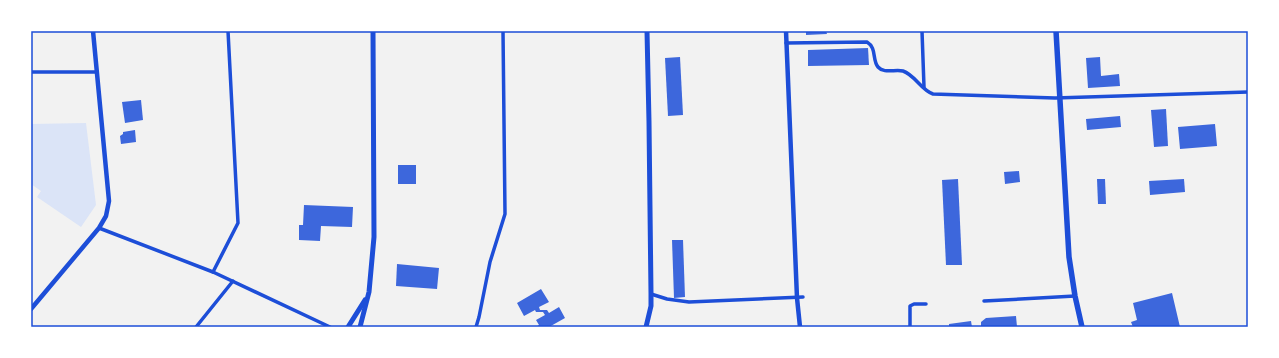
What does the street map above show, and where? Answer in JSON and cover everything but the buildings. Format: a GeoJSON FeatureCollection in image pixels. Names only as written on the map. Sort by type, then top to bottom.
{"type":"FeatureCollection","features":[{"type":"Feature","properties":{"kind":"main road"},"geometry":{"type":"LineString","coordinates":[[360,327],[369,292],[374,237],[373,31]]}},
{"type":"Feature","properties":{"kind":"main road"},"geometry":{"type":"LineString","coordinates":[[646,327],[651,306],[647,31]]}},
{"type":"Feature","properties":{"kind":"main road"},"geometry":{"type":"LineString","coordinates":[[1056,31],[1066,226],[1075,296],[1082,327]]}},
{"type":"Feature","properties":{"kind":"main road"},"geometry":{"type":"LineString","coordinates":[[348,327],[360,310],[369,292]]}},
{"type":"Feature","properties":{"kind":"street"},"geometry":{"type":"LineString","coordinates":[[31,310],[99,228],[106,216],[108,201],[93,31]]}},
{"type":"Feature","properties":{"kind":"street"},"geometry":{"type":"LineString","coordinates":[[213,272],[238,223],[228,31]]}},
{"type":"Feature","properties":{"kind":"street"},"geometry":{"type":"LineString","coordinates":[[476,327],[490,262],[506,214],[503,31]]}},
{"type":"Feature","properties":{"kind":"street"},"geometry":{"type":"LineString","coordinates":[[786,31],[797,298],[800,327]]}},
{"type":"Feature","properties":{"kind":"street"},"geometry":{"type":"LineString","coordinates":[[922,31],[924,87]]}},
{"type":"Feature","properties":{"kind":"street"},"geometry":{"type":"LineString","coordinates":[[786,43],[867,42],[873,49],[876,63],[879,68],[885,71],[900,70],[907,73],[933,94],[1059,98],[1248,92]]}},
{"type":"Feature","properties":{"kind":"street"},"geometry":{"type":"LineString","coordinates":[[31,72],[96,72]]}},
{"type":"Feature","properties":{"kind":"street"},"geometry":{"type":"LineString","coordinates":[[99,228],[213,272],[330,327]]}},
{"type":"Feature","properties":{"kind":"street"},"geometry":{"type":"LineString","coordinates":[[196,327],[232,281]]}},
{"type":"Feature","properties":{"kind":"street"},"geometry":{"type":"LineString","coordinates":[[651,294],[667,299],[689,302],[803,297]]}},
{"type":"Feature","properties":{"kind":"street"},"geometry":{"type":"LineString","coordinates":[[984,301],[1075,296]]}},
{"type":"Feature","properties":{"kind":"street"},"geometry":{"type":"LineString","coordinates":[[910,327],[910,306],[914,304],[926,304]]}},
{"type":"Feature","properties":{"kind":"shaded area"},"geometry":{"type":"Polygon","coordinates":[[[86,123],[96,205],[81,227],[37,197],[41,191],[31,184],[31,124],[86,123]]]}}]}
